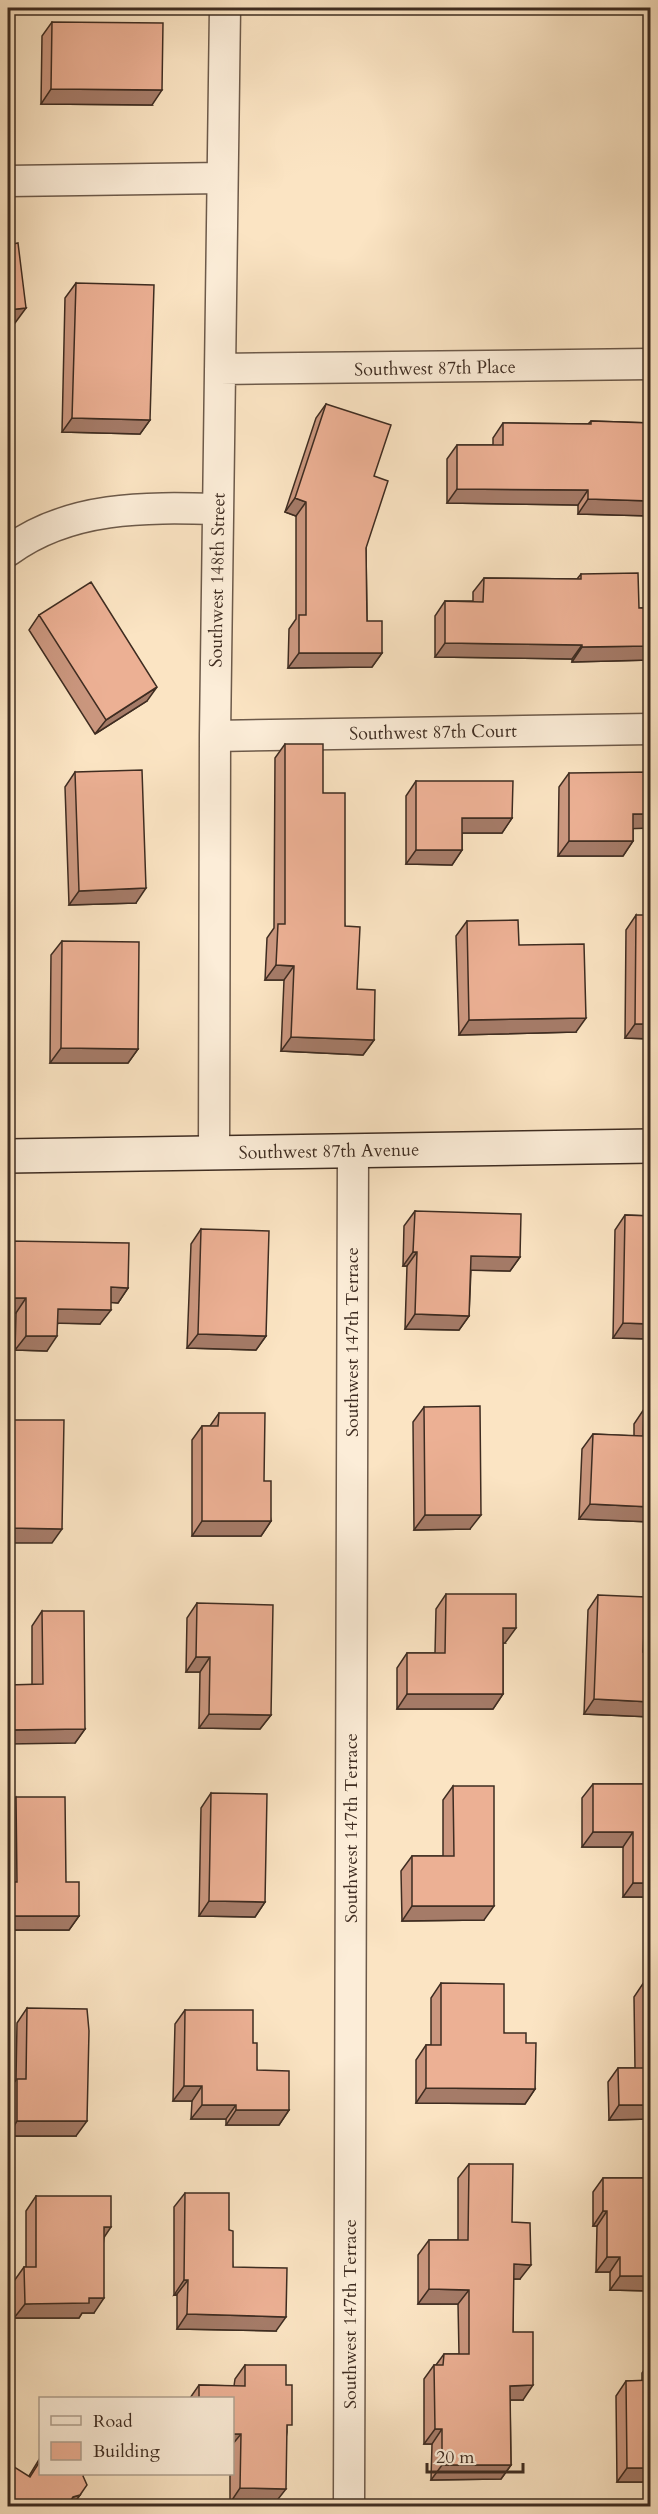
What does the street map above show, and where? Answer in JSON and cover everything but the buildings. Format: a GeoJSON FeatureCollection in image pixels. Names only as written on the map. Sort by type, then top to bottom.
{"type":"FeatureCollection","features":[{"type":"Feature","properties":{"kind":"street","name":"Southwest 148th Street"},"geometry":{"type":"LineString","coordinates":[[214,1153],[217,509],[225,8]]}},
{"type":"Feature","properties":{"kind":"street"},"geometry":{"type":"LineString","coordinates":[[8,181],[222,178]]}},
{"type":"Feature","properties":{"kind":"street","name":"Southwest 87th Place"},"geometry":{"type":"LineString","coordinates":[[220,369],[651,364]]}},
{"type":"Feature","properties":{"kind":"street"},"geometry":{"type":"LineString","coordinates":[[8,551],[42,531],[105,511],[157,508],[217,509]]}},
{"type":"Feature","properties":{"kind":"street","name":"Southwest 87th Court"},"geometry":{"type":"LineString","coordinates":[[215,736],[651,729]]}},
{"type":"Feature","properties":{"kind":"street","name":"Southwest 87th Avenue"},"geometry":{"type":"LineString","coordinates":[[8,1156],[651,1146]]}},
{"type":"Feature","properties":{"kind":"street","name":"Southwest 147th Terrace"},"geometry":{"type":"LineString","coordinates":[[349,2506],[352,1150]]}}]}
